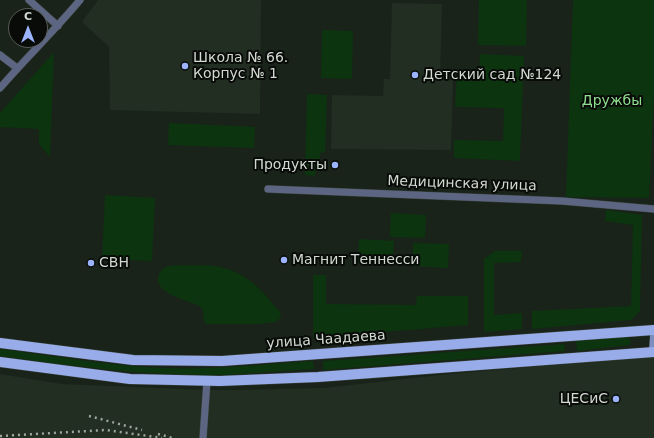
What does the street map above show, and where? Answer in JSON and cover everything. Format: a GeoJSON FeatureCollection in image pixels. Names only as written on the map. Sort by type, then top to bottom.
{"type":"FeatureCollection","features":[{"type":"Feature","properties":{"kind":"main road","name":"улица Чаадаева"},"geometry":{"type":"LineString","coordinates":[[0,343],[133,360],[222,360],[654,330]]}},
{"type":"Feature","properties":{"kind":"main road"},"geometry":{"type":"LineString","coordinates":[[0,362],[130,379],[207,381],[318,377],[653,352],[654,337]]}},
{"type":"Feature","properties":{"kind":"street"},"geometry":{"type":"LineString","coordinates":[[29,0],[58,26]]}},
{"type":"Feature","properties":{"kind":"street"},"geometry":{"type":"LineString","coordinates":[[0,88],[17,68],[58,26],[80,0]]}},
{"type":"Feature","properties":{"kind":"street"},"geometry":{"type":"LineString","coordinates":[[0,55],[17,68]]}},
{"type":"Feature","properties":{"kind":"street","name":"Медицинская улица"},"geometry":{"type":"LineString","coordinates":[[268,189],[562,202],[654,209]]}},
{"type":"Feature","properties":{"kind":"street"},"geometry":{"type":"LineString","coordinates":[[203,438],[207,381]]}},
{"type":"Feature","properties":{"kind":"shaded area","name":"Школа № 66. Корпус № 1"},"geometry":{"type":"Polygon","coordinates":[[[98,0],[261,0],[260,114],[110,110],[109,47],[82,22],[98,0]]]}},
{"type":"Feature","properties":{"kind":"shaded area","name":"Детский сад №124"},"geometry":{"type":"Polygon","coordinates":[[[392,3],[442,4],[440,80],[453,80],[451,150],[331,149],[332,95],[383,96],[384,79],[390,79],[392,3]]]}},
{"type":"Feature","properties":{"kind":"shaded area"},"geometry":{"type":"Polygon","coordinates":[[[654,356],[654,438],[0,438],[0,374],[62,384],[207,390],[324,388],[439,375],[654,356]]]}},
{"type":"Feature","properties":{"kind":"green space"},"geometry":{"type":"Polygon","coordinates":[[[479,0],[527,0],[526,46],[478,45],[479,0]]]}},
{"type":"Feature","properties":{"kind":"green space","name":"Дружбы"},"geometry":{"type":"Polygon","coordinates":[[[573,0],[654,0],[654,94],[649,198],[566,197],[573,0]]]}},
{"type":"Feature","properties":{"kind":"green space"},"geometry":{"type":"Polygon","coordinates":[[[322,30],[353,31],[352,79],[321,78],[322,30]]]}},
{"type":"Feature","properties":{"kind":"green space"},"geometry":{"type":"Polygon","coordinates":[[[54,52],[50,157],[39,144],[39,129],[0,127],[0,113],[54,52]]]}},
{"type":"Feature","properties":{"kind":"green space"},"geometry":{"type":"Polygon","coordinates":[[[480,54],[524,56],[520,161],[454,158],[454,140],[503,141],[504,108],[455,107],[457,69],[479,69],[480,54]]]}},
{"type":"Feature","properties":{"kind":"green space"},"geometry":{"type":"Polygon","coordinates":[[[307,94],[327,95],[325,152],[320,153],[320,170],[315,170],[315,176],[305,175],[307,94]]]}},
{"type":"Feature","properties":{"kind":"green space"},"geometry":{"type":"Polygon","coordinates":[[[169,123],[255,127],[254,148],[168,145],[169,123]]]}},
{"type":"Feature","properties":{"kind":"green space"},"geometry":{"type":"Polygon","coordinates":[[[105,195],[155,198],[152,261],[102,259],[105,195]]]}},
{"type":"Feature","properties":{"kind":"green space"},"geometry":{"type":"Polygon","coordinates":[[[606,210],[642,215],[640,311],[631,320],[532,329],[532,311],[631,306],[633,225],[605,221],[606,210]]]}},
{"type":"Feature","properties":{"kind":"green space"},"geometry":{"type":"Polygon","coordinates":[[[391,213],[426,215],[425,238],[390,237],[391,213]]]}},
{"type":"Feature","properties":{"kind":"green space"},"geometry":{"type":"Polygon","coordinates":[[[359,239],[394,241],[393,264],[358,263],[359,239]]]}},
{"type":"Feature","properties":{"kind":"green space"},"geometry":{"type":"Polygon","coordinates":[[[413,243],[449,244],[448,268],[412,266],[413,243]]]}},
{"type":"Feature","properties":{"kind":"green space"},"geometry":{"type":"Polygon","coordinates":[[[495,251],[522,251],[521,262],[494,263],[494,315],[522,313],[522,329],[484,332],[484,259],[495,251]]]}},
{"type":"Feature","properties":{"kind":"green space"},"geometry":{"type":"Polygon","coordinates":[[[180,265],[219,267],[241,275],[262,292],[280,312],[281,317],[276,322],[258,324],[206,324],[203,319],[204,315],[201,307],[172,295],[160,287],[158,281],[161,271],[168,266],[180,265]]]}},
{"type":"Feature","properties":{"kind":"green space"},"geometry":{"type":"Polygon","coordinates":[[[313,275],[326,275],[326,304],[416,305],[417,296],[468,296],[468,325],[313,338],[313,275]]]}},
{"type":"Feature","properties":{"kind":"green space"},"geometry":{"type":"Polygon","coordinates":[[[628,337],[631,341],[629,345],[577,351],[576,340],[628,337]]]}},
{"type":"Feature","properties":{"kind":"green space"},"geometry":{"type":"Polygon","coordinates":[[[564,344],[565,351],[323,370],[323,361],[564,344]]]}},
{"type":"Feature","properties":{"kind":"green space"},"geometry":{"type":"Polygon","coordinates":[[[0,349],[146,367],[203,368],[313,361],[314,369],[212,375],[148,373],[74,366],[0,356],[0,349]]]}},
{"type":"Feature","properties":{"kind":"railway"},"geometry":{"type":"LineString","coordinates":[[89,416],[142,430]]}},
{"type":"Feature","properties":{"kind":"railway"},"geometry":{"type":"LineString","coordinates":[[0,436],[106,430],[162,438]]}},
{"type":"Feature","properties":{"kind":"railway"},"geometry":{"type":"LineString","coordinates":[[158,434],[173,438]]}},
{"type":"Feature","properties":{"kind":"place","name":"Школа № 66. Корпус № 1"},"geometry":{"type":"Point","coordinates":[185,66]}},
{"type":"Feature","properties":{"kind":"place","name":"Детский сад №124"},"geometry":{"type":"Point","coordinates":[415,75]}},
{"type":"Feature","properties":{"kind":"place","name":"Продукты"},"geometry":{"type":"Point","coordinates":[335,165]}},
{"type":"Feature","properties":{"kind":"place","name":"Магнит Теннесси"},"geometry":{"type":"Point","coordinates":[284,260]}},
{"type":"Feature","properties":{"kind":"place","name":"СВН"},"geometry":{"type":"Point","coordinates":[91,263]}},
{"type":"Feature","properties":{"kind":"place","name":"ЦЕСиС"},"geometry":{"type":"Point","coordinates":[616,399]}}]}
